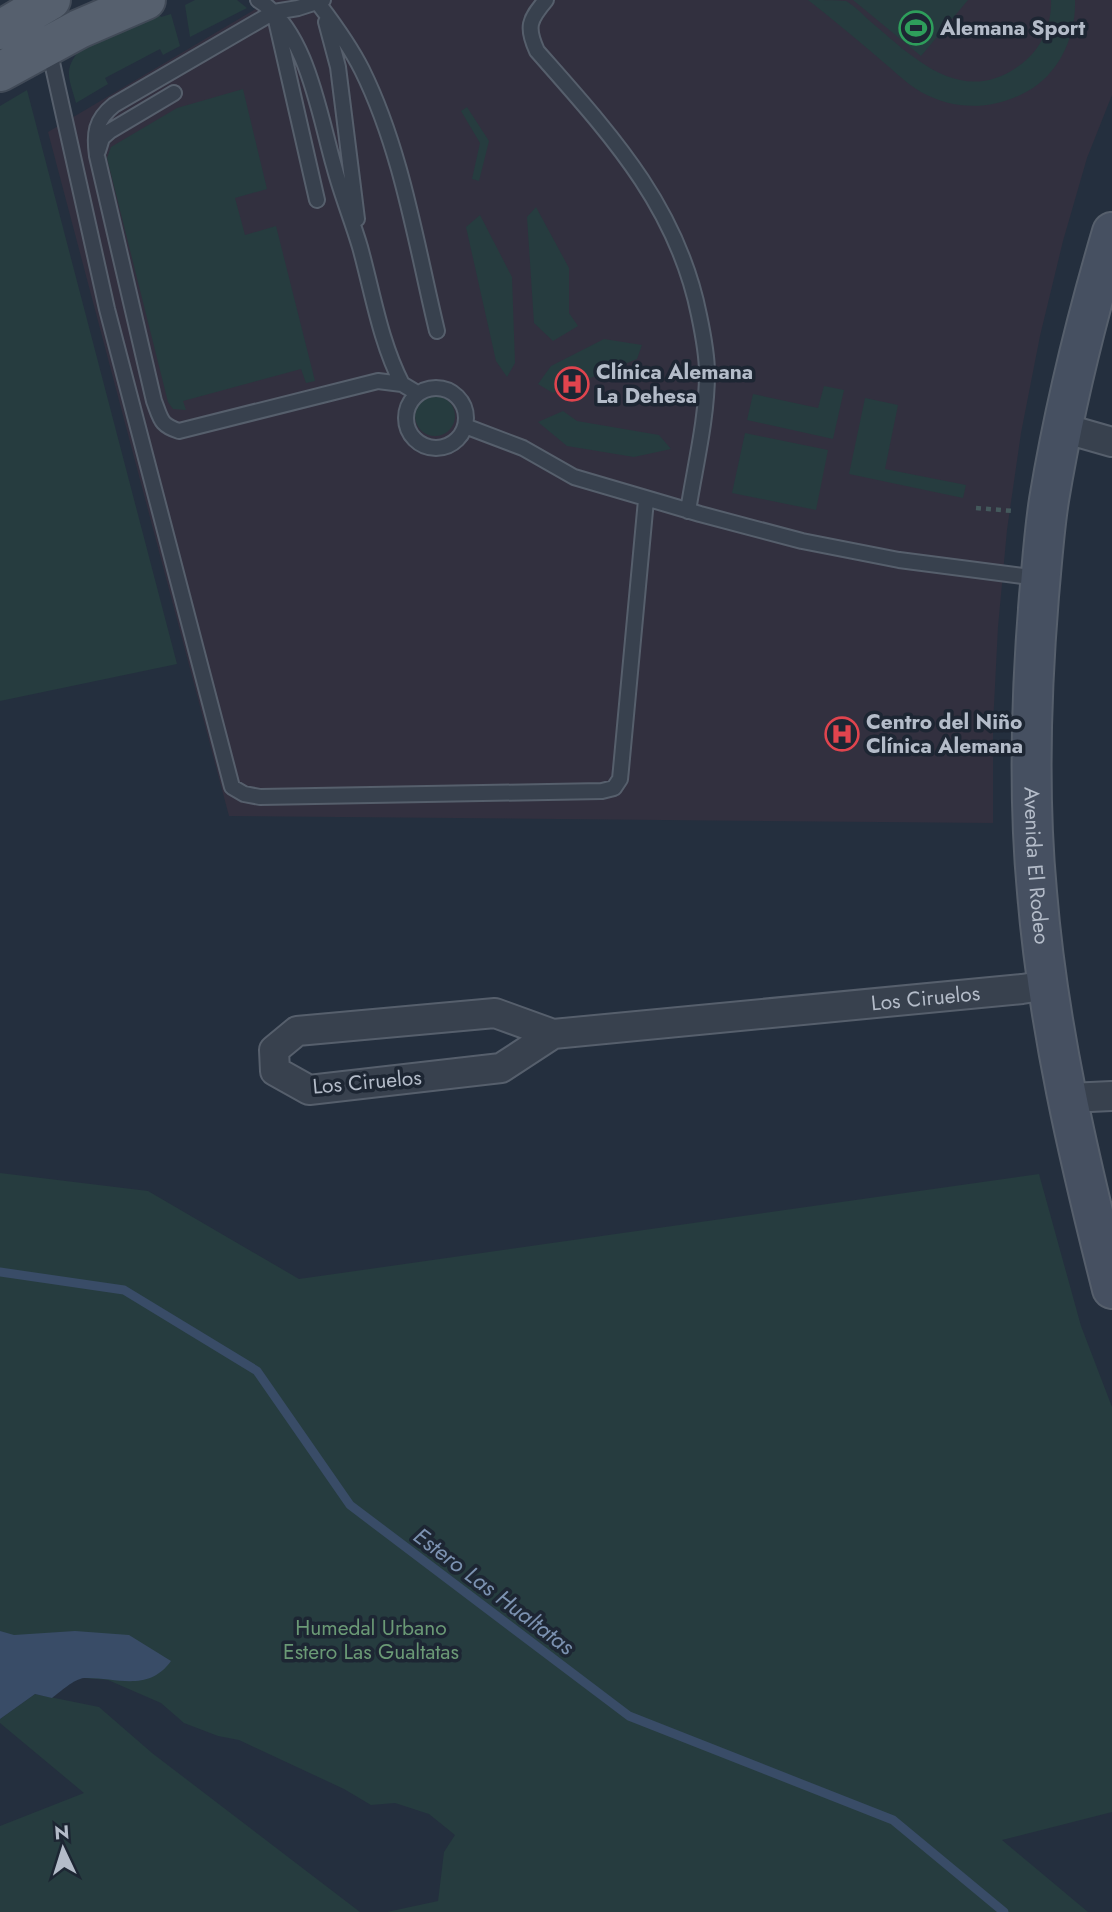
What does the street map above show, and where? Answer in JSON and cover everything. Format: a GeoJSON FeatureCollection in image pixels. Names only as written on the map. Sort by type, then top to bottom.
{"type":"FeatureCollection","features":[{"type":"Feature","properties":{"kind":"main road"},"geometry":{"type":"LineString","coordinates":[[0,30],[51,0]]}},
{"type":"Feature","properties":{"kind":"main road"},"geometry":{"type":"LineString","coordinates":[[0,72],[48,45],[146,0]]}},
{"type":"Feature","properties":{"kind":"street","name":"Avenida El Rodeo"},"geometry":{"type":"LineString","coordinates":[[1112,232],[1081,345],[1048,506],[1033,692],[1037,890],[1048,985],[1083,1168],[1112,1289]]}},
{"type":"Feature","properties":{"kind":"street"},"geometry":{"type":"LineString","coordinates":[[1063,428],[1112,442]]}},
{"type":"Feature","properties":{"kind":"street","name":"Los Ciruelos"},"geometry":{"type":"LineString","coordinates":[[552,1034],[500,1068],[309,1090],[275,1071],[274,1050],[298,1031],[495,1013],[552,1034],[1048,985]]}},
{"type":"Feature","properties":{"kind":"street"},"geometry":{"type":"LineString","coordinates":[[1069,1098],[1112,1097]]}},
{"type":"Feature","properties":{"kind":"lane"},"geometry":{"type":"LineString","coordinates":[[258,0],[274,12],[287,28],[305,66],[360,248],[381,334],[402,384]]}},
{"type":"Feature","properties":{"kind":"lane"},"geometry":{"type":"LineString","coordinates":[[546,0],[535,13],[529,27],[537,51],[604,127],[643,179],[673,234],[692,282],[707,373],[706,399],[688,511]]}},
{"type":"Feature","properties":{"kind":"lane"},"geometry":{"type":"LineString","coordinates":[[166,428],[154,401],[97,156],[94,135],[97,125],[100,118],[114,105],[274,12],[319,1]]}},
{"type":"Feature","properties":{"kind":"lane"},"geometry":{"type":"LineString","coordinates":[[319,1],[338,66],[360,248]]}},
{"type":"Feature","properties":{"kind":"lane"},"geometry":{"type":"LineString","coordinates":[[319,1],[351,50],[382,114],[399,170],[437,331]]}},
{"type":"Feature","properties":{"kind":"lane"},"geometry":{"type":"LineString","coordinates":[[274,12],[317,200]]}},
{"type":"Feature","properties":{"kind":"lane"},"geometry":{"type":"LineString","coordinates":[[48,45],[107,309],[232,788],[260,797],[602,791],[614,788],[620,779],[646,500]]}},
{"type":"Feature","properties":{"kind":"lane"},"geometry":{"type":"LineString","coordinates":[[97,156],[102,138],[110,131],[174,93]]}},
{"type":"Feature","properties":{"kind":"lane"},"geometry":{"type":"LineString","coordinates":[[141,440],[148,432],[166,428],[179,431],[378,381],[402,384],[417,393]]}},
{"type":"Feature","properties":{"kind":"lane"},"geometry":{"type":"LineString","coordinates":[[434,387],[453,392],[465,407],[465,426],[455,442],[437,448],[419,443],[407,428],[406,409],[417,393],[434,387]]}},
{"type":"Feature","properties":{"kind":"lane"},"geometry":{"type":"LineString","coordinates":[[465,426],[523,448],[574,477],[646,500],[852,552],[1041,578]]}},
{"type":"Feature","properties":{"kind":"path"},"geometry":{"type":"LineString","coordinates":[[976,508],[1017,512]]}},
{"type":"Feature","properties":{"kind":"shaded area","name":"Clínica Alemana La Dehesa"},"geometry":{"type":"Polygon","coordinates":[[[267,0],[1112,0],[1112,95],[1087,158],[1063,241],[1040,336],[1021,433],[1007,530],[998,627],[993,725],[993,823],[229,816],[48,132],[267,0]]]}},
{"type":"Feature","properties":{"kind":"green space"},"geometry":{"type":"Polygon","coordinates":[[[195,0],[237,0],[247,8],[190,37],[185,5],[195,0]]]}},
{"type":"Feature","properties":{"kind":"green space"},"geometry":{"type":"Polygon","coordinates":[[[808,0],[846,1],[922,63],[959,80],[978,81],[999,77],[1020,65],[1034,52],[1050,19],[1051,0],[1075,0],[1075,13],[1065,49],[1052,71],[1043,80],[1006,101],[977,106],[949,103],[921,92],[808,0]]]}},
{"type":"Feature","properties":{"kind":"green space","name":"Alemana Sport"},"geometry":{"type":"Polygon","coordinates":[[[853,0],[968,0],[921,56],[853,0]]]}},
{"type":"Feature","properties":{"kind":"green space"},"geometry":{"type":"Polygon","coordinates":[[[158,12],[161,17],[171,14],[180,46],[163,55],[160,49],[105,78],[108,84],[76,103],[69,69],[80,50],[158,12]]]}},
{"type":"Feature","properties":{"kind":"green space"},"geometry":{"type":"Polygon","coordinates":[[[243,89],[267,189],[235,198],[245,235],[276,226],[315,381],[306,383],[301,369],[183,401],[186,410],[173,409],[168,402],[107,158],[111,147],[177,108],[243,89]]]}},
{"type":"Feature","properties":{"kind":"green space"},"geometry":{"type":"Polygon","coordinates":[[[27,90],[177,664],[0,701],[0,106],[27,90]]]}},
{"type":"Feature","properties":{"kind":"green space"},"geometry":{"type":"Polygon","coordinates":[[[467,107],[489,141],[479,181],[472,179],[480,143],[461,111],[467,107]]]}},
{"type":"Feature","properties":{"kind":"green space"},"geometry":{"type":"Polygon","coordinates":[[[536,207],[569,268],[569,313],[578,326],[553,341],[534,323],[527,217],[536,207]]]}},
{"type":"Feature","properties":{"kind":"green space"},"geometry":{"type":"Polygon","coordinates":[[[480,215],[512,277],[515,363],[507,377],[496,361],[466,227],[480,215]]]}},
{"type":"Feature","properties":{"kind":"green space"},"geometry":{"type":"Polygon","coordinates":[[[604,339],[642,345],[637,359],[553,393],[538,384],[551,366],[604,339]]]}},
{"type":"Feature","properties":{"kind":"green space"},"geometry":{"type":"Polygon","coordinates":[[[824,386],[844,390],[833,439],[747,420],[753,394],[818,408],[824,386]]]}},
{"type":"Feature","properties":{"kind":"green space"},"geometry":{"type":"Polygon","coordinates":[[[435,396],[449,402],[455,416],[449,430],[435,436],[421,430],[415,416],[421,402],[435,396]]]}},
{"type":"Feature","properties":{"kind":"green space"},"geometry":{"type":"Polygon","coordinates":[[[865,398],[898,405],[885,469],[966,485],[963,498],[849,474],[865,398]]]}},
{"type":"Feature","properties":{"kind":"green space"},"geometry":{"type":"Polygon","coordinates":[[[563,411],[577,421],[659,435],[671,449],[634,457],[567,446],[538,422],[563,411]]]}},
{"type":"Feature","properties":{"kind":"green space"},"geometry":{"type":"Polygon","coordinates":[[[745,433],[828,450],[816,510],[732,493],[745,433]]]}},
{"type":"Feature","properties":{"kind":"green space","name":"Humedal Urbano Estero Las Gualtatas"},"geometry":{"type":"Polygon","coordinates":[[[0,1173],[148,1191],[299,1279],[1039,1174],[1081,1326],[1112,1407],[1112,1812],[1002,1840],[1088,1912],[387,1912],[438,1901],[444,1852],[455,1835],[429,1814],[395,1803],[371,1805],[344,1789],[239,1740],[218,1736],[184,1723],[161,1703],[108,1680],[72,1677],[0,1695],[0,1173]]]}},
{"type":"Feature","properties":{"kind":"green space"},"geometry":{"type":"Polygon","coordinates":[[[35,1694],[99,1707],[152,1753],[360,1912],[0,1912],[0,1826],[84,1793],[0,1723],[0,1719],[35,1694]]]}},
{"type":"Feature","properties":{"kind":"water"},"geometry":{"type":"Polygon","coordinates":[[[0,1631],[14,1635],[75,1631],[129,1635],[171,1661],[162,1671],[142,1680],[84,1678],[72,1683],[52,1698],[35,1694],[0,1719],[0,1631]]]}},
{"type":"Feature","properties":{"kind":"waterway","name":"Estero Las Hualtatas"},"geometry":{"type":"LineString","coordinates":[[0,1272],[124,1290],[257,1371],[350,1505],[629,1716],[893,1820],[1004,1912]]}},
{"type":"Feature","properties":{"kind":"place","name":"Alemana Sport"},"geometry":{"type":"Point","coordinates":[916,28]}},
{"type":"Feature","properties":{"kind":"place","name":"Clínica Alemana La Dehesa"},"geometry":{"type":"Point","coordinates":[572,384]}},
{"type":"Feature","properties":{"kind":"place","name":"Centro del Niño Clínica Alemana"},"geometry":{"type":"Point","coordinates":[842,734]}}]}
